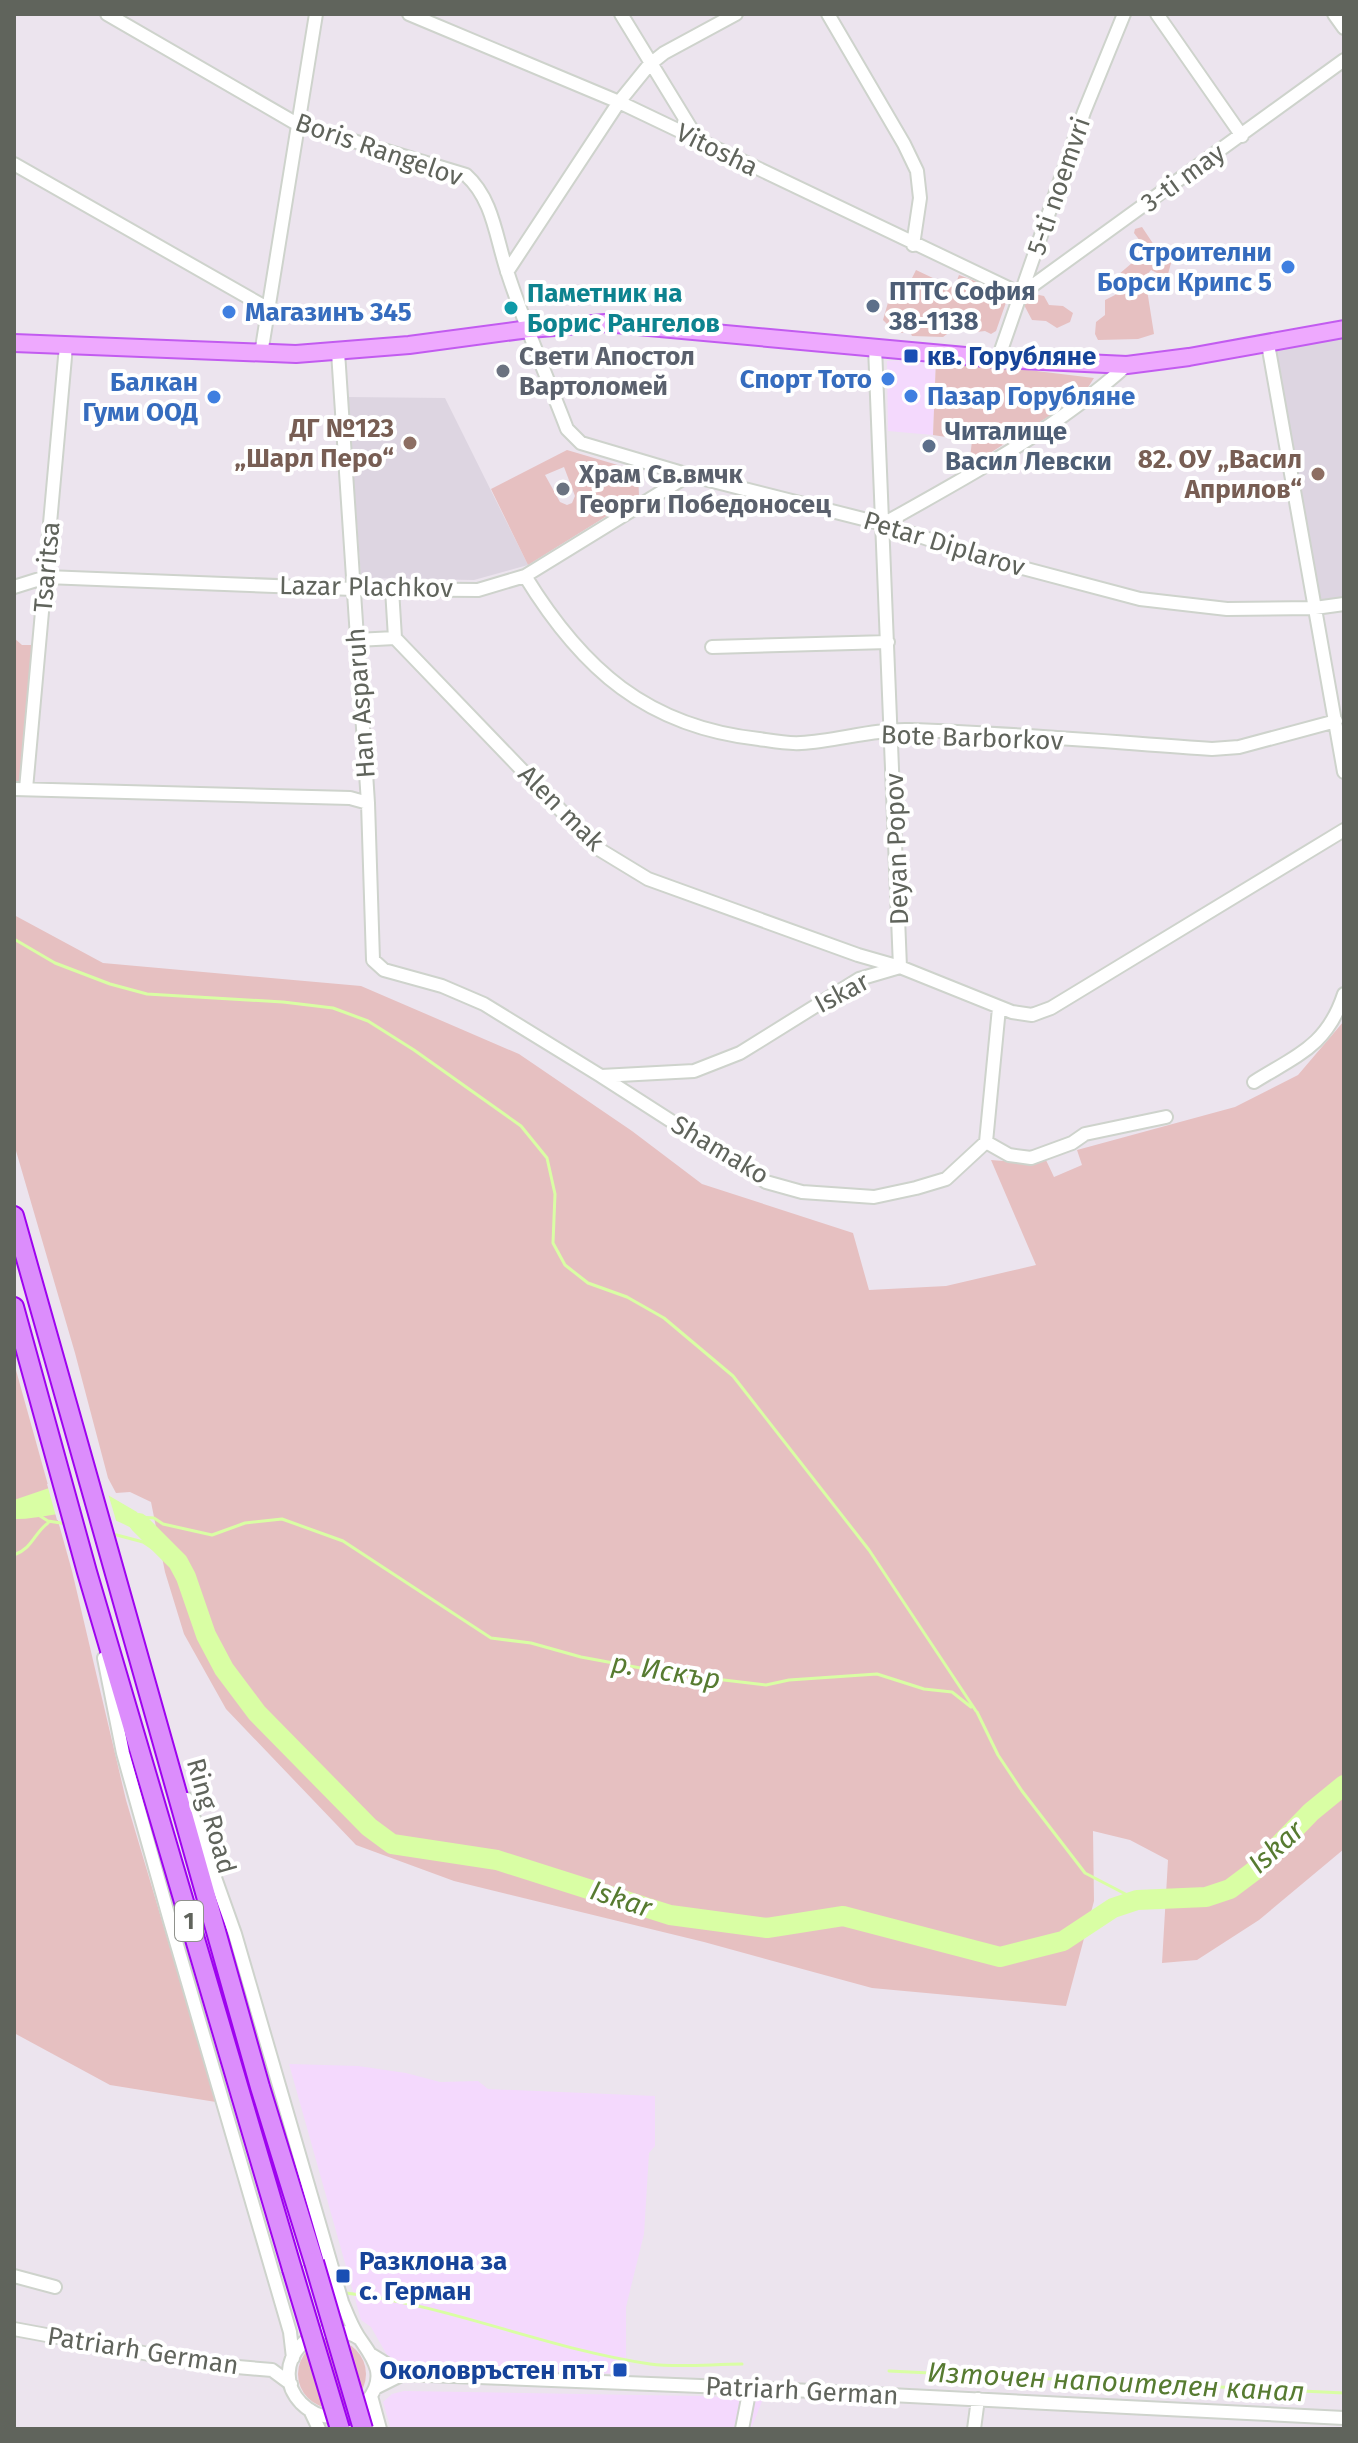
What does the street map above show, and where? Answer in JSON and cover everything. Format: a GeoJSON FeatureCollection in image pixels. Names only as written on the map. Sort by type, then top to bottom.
{"type":"FeatureCollection","features":[{"type":"Feature","properties":{"kind":"highway","name":"Ring Road"},"geometry":{"type":"LineString","coordinates":[[14,1216],[260,2087],[363,2429]]}},
{"type":"Feature","properties":{"kind":"highway","name":"Ring Road"},"geometry":{"type":"LineString","coordinates":[[14,1307],[87,1572],[340,2429]]}},
{"type":"Feature","properties":{"kind":"main road"},"geometry":{"type":"LineString","coordinates":[[14,343],[261,354],[338,352],[605,323],[998,359],[1127,365],[1344,329]]}},
{"type":"Feature","properties":{"kind":"street","name":"Boris Rangelov"},"geometry":{"type":"LineString","coordinates":[[107,14],[297,124],[466,175],[488,205],[507,272],[529,329]]}},
{"type":"Feature","properties":{"kind":"street"},"geometry":{"type":"LineString","coordinates":[[261,354],[316,14]]}},
{"type":"Feature","properties":{"kind":"street","name":"Vitosha"},"geometry":{"type":"LineString","coordinates":[[409,14],[619,102],[1021,294]]}},
{"type":"Feature","properties":{"kind":"street"},"geometry":{"type":"LineString","coordinates":[[621,14],[649,65],[698,140]]}},
{"type":"Feature","properties":{"kind":"street"},"geometry":{"type":"LineString","coordinates":[[507,272],[619,102],[649,65],[664,53],[736,14]]}},
{"type":"Feature","properties":{"kind":"street"},"geometry":{"type":"LineString","coordinates":[[828,14],[917,171],[920,198],[913,245]]}},
{"type":"Feature","properties":{"kind":"street","name":"5-ti noemvri"},"geometry":{"type":"LineString","coordinates":[[998,359],[1084,112],[1124,14]]}},
{"type":"Feature","properties":{"kind":"street"},"geometry":{"type":"LineString","coordinates":[[1157,14],[1242,136]]}},
{"type":"Feature","properties":{"kind":"street"},"geometry":{"type":"LineString","coordinates":[[1334,14],[1344,28]]}},
{"type":"Feature","properties":{"kind":"street","name":"3-ti may"},"geometry":{"type":"LineString","coordinates":[[1021,294],[1344,60]]}},
{"type":"Feature","properties":{"kind":"street"},"geometry":{"type":"LineString","coordinates":[[14,164],[267,308]]}},
{"type":"Feature","properties":{"kind":"street","name":"Petar Diplarov"},"geometry":{"type":"LineString","coordinates":[[529,329],[567,429],[581,443],[689,475],[883,524],[985,558],[1140,599],[1227,609],[1315,608],[1344,604]]}},
{"type":"Feature","properties":{"kind":"street"},"geometry":{"type":"LineString","coordinates":[[1268,344],[1344,772]]}},
{"type":"Feature","properties":{"kind":"street","name":"Tsaritsa"},"geometry":{"type":"LineString","coordinates":[[20,789],[46,577],[66,346]]}},
{"type":"Feature","properties":{"kind":"street","name":"Deyan Popov"},"geometry":{"type":"LineString","coordinates":[[875,347],[893,732],[900,967]]}},
{"type":"Feature","properties":{"kind":"street","name":"Han Asparuh"},"geometry":{"type":"LineString","coordinates":[[338,352],[368,803],[373,960],[384,970],[442,986],[484,1004],[601,1076]]}},
{"type":"Feature","properties":{"kind":"street"},"geometry":{"type":"LineString","coordinates":[[883,524],[967,476],[1091,397],[1127,365]]}},
{"type":"Feature","properties":{"kind":"street","name":"Lazar Plachkov"},"geometry":{"type":"LineString","coordinates":[[14,587],[46,577],[353,589],[478,590],[525,576],[689,475]]}},
{"type":"Feature","properties":{"kind":"street","name":"Bote Barborkov"},"geometry":{"type":"LineString","coordinates":[[525,576],[551,619],[590,663],[632,697],[691,725],[740,737],[798,744],[921,731],[1212,749],[1239,747],[1336,721]]}},
{"type":"Feature","properties":{"kind":"street"},"geometry":{"type":"LineString","coordinates":[[356,640],[395,638],[392,589]]}},
{"type":"Feature","properties":{"kind":"street","name":"Alen mak"},"geometry":{"type":"LineString","coordinates":[[395,638],[597,848],[648,879],[858,955],[900,967]]}},
{"type":"Feature","properties":{"kind":"street"},"geometry":{"type":"LineString","coordinates":[[712,647],[888,642]]}},
{"type":"Feature","properties":{"kind":"street"},"geometry":{"type":"LineString","coordinates":[[20,789],[350,798],[368,803]]}},
{"type":"Feature","properties":{"kind":"street","name":"Iskar"},"geometry":{"type":"LineString","coordinates":[[601,1076],[694,1071],[740,1053],[859,979],[900,967],[999,1008],[1032,1015],[1051,1008],[1344,830]]}},
{"type":"Feature","properties":{"kind":"street"},"geometry":{"type":"LineString","coordinates":[[1254,1082],[1320,1039],[1335,1020],[1344,994]]}},
{"type":"Feature","properties":{"kind":"street"},"geometry":{"type":"LineString","coordinates":[[999,1008],[986,1142],[1009,1155],[1031,1158],[1072,1143],[1085,1134],[1166,1117]]}},
{"type":"Feature","properties":{"kind":"street","name":"Shamako"},"geometry":{"type":"LineString","coordinates":[[601,1076],[766,1182],[802,1192],[874,1197],[916,1188],[946,1179],[986,1142]]}},
{"type":"Feature","properties":{"kind":"street"},"geometry":{"type":"LineString","coordinates":[[87,1572],[123,1753],[290,2332],[291,2384],[319,2429]]}},
{"type":"Feature","properties":{"kind":"street"},"geometry":{"type":"LineString","coordinates":[[135,1637],[235,1934],[342,2302],[360,2339],[372,2355],[376,2368],[373,2392],[380,2429]]}},
{"type":"Feature","properties":{"kind":"street"},"geometry":{"type":"LineString","coordinates":[[14,2276],[55,2287]]}},
{"type":"Feature","properties":{"kind":"street","name":"Patriarh German"},"geometry":{"type":"LineString","coordinates":[[14,2329],[203,2364],[272,2370]]}},
{"type":"Feature","properties":{"kind":"street"},"geometry":{"type":"LineString","coordinates":[[291,2384],[272,2370],[292,2359],[308,2338],[323,2331],[343,2331],[360,2339]]}},
{"type":"Feature","properties":{"kind":"street"},"geometry":{"type":"LineString","coordinates":[[310,2410],[331,2417],[346,2415],[358,2410],[373,2392],[403,2374],[372,2355]]}},
{"type":"Feature","properties":{"kind":"street","name":"Patriarh German"},"geometry":{"type":"LineString","coordinates":[[403,2374],[1344,2418]]}},
{"type":"Feature","properties":{"kind":"street"},"geometry":{"type":"LineString","coordinates":[[742,2429],[750,2388]]}},
{"type":"Feature","properties":{"kind":"street"},"geometry":{"type":"LineString","coordinates":[[974,2429],[978,2399]]}},
{"type":"Feature","properties":{"kind":"shaded area"},"geometry":{"type":"Polygon","coordinates":[[[1142,227],[1158,251],[1173,256],[1168,274],[1161,275],[1151,270],[1145,277],[1154,334],[1138,339],[1098,340],[1096,322],[1105,315],[1105,300],[1115,295],[1122,286],[1118,275],[1147,250],[1134,233],[1135,229],[1142,227]]]}},
{"type":"Feature","properties":{"kind":"shaded area"},"geometry":{"type":"Polygon","coordinates":[[[916,270],[954,288],[959,275],[1009,294],[996,331],[991,334],[976,332],[973,321],[943,337],[912,336],[909,329],[896,332],[895,323],[887,324],[883,320],[891,292],[901,283],[911,280],[916,270]]]}},
{"type":"Feature","properties":{"kind":"shaded area"},"geometry":{"type":"Polygon","coordinates":[[[1029,293],[1044,296],[1049,305],[1063,306],[1073,313],[1070,322],[1057,328],[1046,321],[1032,320],[1023,303],[1029,293]]]}},
{"type":"Feature","properties":{"kind":"shaded area","name":"82. ОУ „Васил Априлов“"},"geometry":{"type":"Polygon","coordinates":[[[1344,329],[1344,604],[1315,608],[1268,344],[1344,329]]]}},
{"type":"Feature","properties":{"kind":"shaded area","name":"Пазар Горубляне"},"geometry":{"type":"Polygon","coordinates":[[[936,359],[933,435],[888,431],[887,361],[936,359]]]}},
{"type":"Feature","properties":{"kind":"shaded area"},"geometry":{"type":"Polygon","coordinates":[[[936,359],[1094,378],[1085,392],[1063,402],[1051,415],[969,466],[972,441],[933,435],[936,359]]]}},
{"type":"Feature","properties":{"kind":"shaded area","name":"ДГ №123 „Шарл Перо“"},"geometry":{"type":"Polygon","coordinates":[[[348,397],[445,398],[528,565],[474,580],[361,578],[348,397]]]}},
{"type":"Feature","properties":{"kind":"shaded area"},"geometry":{"type":"Polygon","coordinates":[[[567,450],[638,471],[639,496],[528,565],[491,489],[567,450]],[[564,467],[545,475],[560,502],[567,505],[572,503],[575,496],[564,467]]]}},
{"type":"Feature","properties":{"kind":"shaded area"},"geometry":{"type":"Polygon","coordinates":[[[14,638],[22,645],[34,645],[21,781],[14,781],[14,638]]]}},
{"type":"Feature","properties":{"kind":"shaded area"},"geometry":{"type":"Polygon","coordinates":[[[14,915],[103,963],[361,986],[519,1054],[632,1131],[702,1184],[853,1233],[869,1290],[946,1286],[1036,1265],[991,1160],[1016,1162],[1045,1158],[1054,1177],[1082,1165],[1077,1150],[1235,1107],[1298,1075],[1344,1021],[1344,1849],[1259,1920],[1197,1960],[1162,1963],[1168,1860],[1130,1840],[1093,1831],[1094,1901],[1066,2006],[872,1988],[704,1942],[454,1881],[356,1845],[226,1709],[184,1634],[165,1572],[151,1502],[130,1492],[116,1493],[108,1478],[14,1144],[14,915]]]}},
{"type":"Feature","properties":{"kind":"shaded area"},"geometry":{"type":"Polygon","coordinates":[[[14,1363],[72,1571],[126,1800],[216,2102],[110,2085],[14,2033],[14,1363]]]}},
{"type":"Feature","properties":{"kind":"shaded area"},"geometry":{"type":"Polygon","coordinates":[[[52,1487],[101,1491],[137,1512],[157,1540],[91,1513],[72,1512],[14,1519],[14,1500],[52,1487]]]}},
{"type":"Feature","properties":{"kind":"shaded area"},"geometry":{"type":"Polygon","coordinates":[[[289,2064],[358,2066],[440,2082],[478,2081],[488,2089],[655,2096],[655,2146],[649,2153],[644,2234],[626,2307],[626,2374],[405,2367],[391,2362],[371,2327],[361,2320],[289,2064]]]}},
{"type":"Feature","properties":{"kind":"shaded area"},"geometry":{"type":"Polygon","coordinates":[[[332,2340],[356,2350],[366,2374],[356,2398],[332,2408],[308,2398],[298,2374],[308,2350],[332,2340]]]}},
{"type":"Feature","properties":{"kind":"shaded area"},"geometry":{"type":"Polygon","coordinates":[[[404,2391],[763,2399],[751,2429],[391,2429],[383,2402],[392,2394],[404,2391]]]}},
{"type":"Feature","properties":{"kind":"pier"},"geometry":{"type":"Polygon","coordinates":[[[75,1481],[107,1490],[118,1527],[92,1517],[57,1520],[47,1484],[75,1481]]]}},
{"type":"Feature","properties":{"kind":"waterway"},"geometry":{"type":"LineString","coordinates":[[14,939],[55,963],[147,994],[333,1008],[368,1021],[521,1126],[547,1158],[555,1194],[553,1243],[565,1265],[588,1283],[627,1297],[664,1318],[733,1376],[869,1550],[976,1711]]}},
{"type":"Feature","properties":{"kind":"waterway"},"geometry":{"type":"LineString","coordinates":[[40,1516],[48,1521],[67,1524]]}},
{"type":"Feature","properties":{"kind":"waterway","name":"р. Искър"},"geometry":{"type":"LineString","coordinates":[[139,1517],[154,1518],[163,1524],[212,1535],[245,1523],[282,1519],[343,1541],[491,1638],[531,1643],[581,1657],[673,1674],[766,1685],[789,1680],[877,1674],[924,1689],[952,1692],[971,1707]]}},
{"type":"Feature","properties":{"kind":"waterway"},"geometry":{"type":"LineString","coordinates":[[14,1555],[25,1548],[48,1523]]}},
{"type":"Feature","properties":{"kind":"waterway","name":"Iskar"},"geometry":{"type":"LineString","coordinates":[[139,1523],[178,1562],[206,1635],[224,1669],[257,1713],[369,1827],[392,1844],[497,1860],[670,1915],[767,1928],[843,1916],[1000,1957],[1063,1941],[1113,1908],[1137,1900],[1206,1897],[1230,1889],[1254,1871],[1311,1812],[1344,1785]]}},
{"type":"Feature","properties":{"kind":"waterway"},"geometry":{"type":"LineString","coordinates":[[113,1534],[143,1542],[178,1562]]}},
{"type":"Feature","properties":{"kind":"waterway","name":"р. Искър"},"geometry":{"type":"LineString","coordinates":[[977,1712],[998,1755],[1022,1791],[1085,1873],[1137,1900]]}},
{"type":"Feature","properties":{"kind":"waterway","name":"Източен напоителен канал"},"geometry":{"type":"LineString","coordinates":[[346,2293],[422,2307],[574,2348],[650,2364],[742,2364]]}},
{"type":"Feature","properties":{"kind":"waterway","name":"Източен напоителен канал"},"geometry":{"type":"LineString","coordinates":[[889,2371],[1344,2393]]}},
{"type":"Feature","properties":{"kind":"place","name":"Строителни Борси Крипс 5"},"geometry":{"type":"Point","coordinates":[1288,267]}},
{"type":"Feature","properties":{"kind":"place","name":"ПТТС София 38-1138"},"geometry":{"type":"Point","coordinates":[873,306]}},
{"type":"Feature","properties":{"kind":"place","name":"Паметник на Борис Рангелов"},"geometry":{"type":"Point","coordinates":[511,308]}},
{"type":"Feature","properties":{"kind":"place","name":"Магазинъ 345"},"geometry":{"type":"Point","coordinates":[229,312]}},
{"type":"Feature","properties":{"kind":"place","name":"кв. Горубляне"},"geometry":{"type":"Point","coordinates":[911,356]}},
{"type":"Feature","properties":{"kind":"place","name":"Свети Апостол Вартоломей"},"geometry":{"type":"Point","coordinates":[503,371]}},
{"type":"Feature","properties":{"kind":"place","name":"Спорт Тото"},"geometry":{"type":"Point","coordinates":[888,379]}},
{"type":"Feature","properties":{"kind":"place","name":"Пазар Горубляне"},"geometry":{"type":"Point","coordinates":[911,396]}},
{"type":"Feature","properties":{"kind":"place","name":"Балкан Гуми ООД"},"geometry":{"type":"Point","coordinates":[214,397]}},
{"type":"Feature","properties":{"kind":"place","name":"ДГ №123 „Шарл Перо“"},"geometry":{"type":"Point","coordinates":[410,443]}},
{"type":"Feature","properties":{"kind":"place","name":"Читалище Васил Левски"},"geometry":{"type":"Point","coordinates":[929,446]}},
{"type":"Feature","properties":{"kind":"place","name":"82. ОУ „Васил Априлов“"},"geometry":{"type":"Point","coordinates":[1318,474]}},
{"type":"Feature","properties":{"kind":"place","name":"Храм Св.вмчк Георги Победоносец"},"geometry":{"type":"Point","coordinates":[563,489]}},
{"type":"Feature","properties":{"kind":"place","name":"Разклона за с. Герман"},"geometry":{"type":"Point","coordinates":[343,2276]}},
{"type":"Feature","properties":{"kind":"place","name":"Околовръстен път"},"geometry":{"type":"Point","coordinates":[620,2370]}}]}
